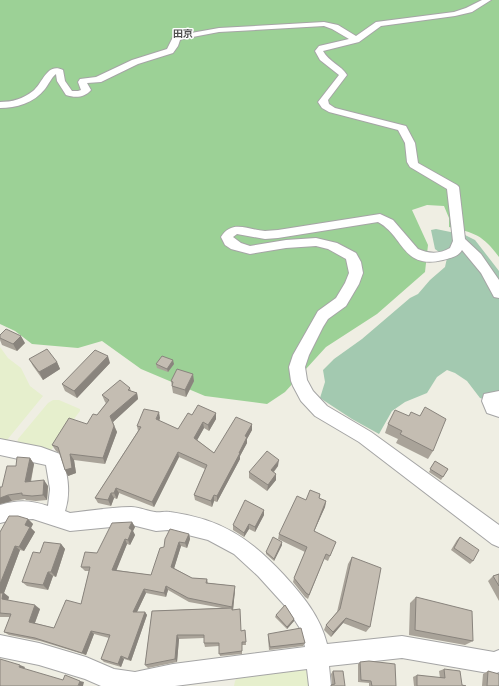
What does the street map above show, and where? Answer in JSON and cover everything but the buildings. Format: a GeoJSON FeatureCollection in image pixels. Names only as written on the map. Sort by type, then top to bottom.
{"type":"FeatureCollection","features":[{"type":"Feature","properties":{"kind":"street"},"geometry":{"type":"LineString","coordinates":[[487,0],[459,13],[379,24],[356,40],[320,49],[320,54],[341,70],[343,75],[326,97],[323,104],[332,110],[402,128],[410,143],[412,162],[414,165],[453,187],[459,241],[456,250],[446,255],[436,257],[420,255],[410,251],[390,223],[380,218],[278,234],[265,235],[236,230],[230,233],[227,237],[229,242],[236,246],[250,250],[286,244],[316,242],[332,246],[351,256],[356,272],[352,284],[341,302],[323,315],[317,324],[301,354],[297,367],[299,381],[308,396],[321,411],[364,437],[499,537]]}},
{"type":"Feature","properties":{"kind":"street"},"geometry":{"type":"LineString","coordinates":[[0,105],[15,104],[22,101],[40,89],[47,76],[56,70],[60,72],[61,81],[69,93],[83,93],[86,90],[82,82],[83,81],[98,80],[136,62],[170,51],[177,38],[212,31],[324,24],[336,27],[356,40]]}},
{"type":"Feature","properties":{"kind":"street"},"geometry":{"type":"LineString","coordinates":[[459,241],[466,246],[480,263],[498,289],[499,293]]}},
{"type":"Feature","properties":{"kind":"street"},"geometry":{"type":"LineString","coordinates":[[499,398],[490,399],[490,401],[493,408],[499,410]]}},
{"type":"Feature","properties":{"kind":"street"},"geometry":{"type":"LineString","coordinates":[[1,449],[29,453],[54,460],[58,487],[58,506],[54,516]]}},
{"type":"Feature","properties":{"kind":"street"},"geometry":{"type":"LineString","coordinates":[[0,514],[12,511],[32,510],[70,522],[132,516],[156,522],[168,521],[188,525],[208,530],[225,537],[251,556],[294,601],[310,625],[318,656],[320,686]]}},
{"type":"Feature","properties":{"kind":"street"},"geometry":{"type":"LineString","coordinates":[[0,646],[39,654],[86,668],[114,680],[135,683],[173,675],[318,656],[402,647],[497,661]]}},
{"type":"Feature","properties":{"kind":"green space"},"geometry":{"type":"Polygon","coordinates":[[[0,0],[499,0],[499,257],[483,239],[478,236],[466,231],[449,227],[449,218],[444,206],[427,205],[412,210],[428,245],[425,272],[377,314],[326,347],[285,392],[267,404],[205,396],[141,369],[102,341],[78,348],[32,344],[15,331],[0,324],[0,0]]]}},
{"type":"Feature","properties":{"kind":"green space"},"geometry":{"type":"Polygon","coordinates":[[[436,229],[465,235],[475,240],[499,271],[499,404],[480,398],[467,381],[455,373],[447,370],[437,377],[427,393],[405,402],[392,411],[379,434],[352,419],[320,398],[325,382],[323,370],[334,359],[362,339],[410,298],[418,294],[430,280],[445,267],[447,258],[435,249],[431,230],[436,229]]]}},
{"type":"Feature","properties":{"kind":"green space"},"geometry":{"type":"Polygon","coordinates":[[[0,347],[8,358],[21,368],[30,386],[43,396],[7,440],[0,438],[0,347]]]}},
{"type":"Feature","properties":{"kind":"green space"},"geometry":{"type":"Polygon","coordinates":[[[53,400],[59,400],[80,409],[80,411],[50,452],[17,444],[18,439],[48,403],[53,400]]]}},
{"type":"Feature","properties":{"kind":"green space"},"geometry":{"type":"Polygon","coordinates":[[[305,669],[311,679],[312,686],[234,686],[238,677],[305,669]]]}},
{"type":"Feature","properties":{"kind":"district","name":"田京"},"geometry":{"type":"Point","coordinates":[183,33]}}]}
